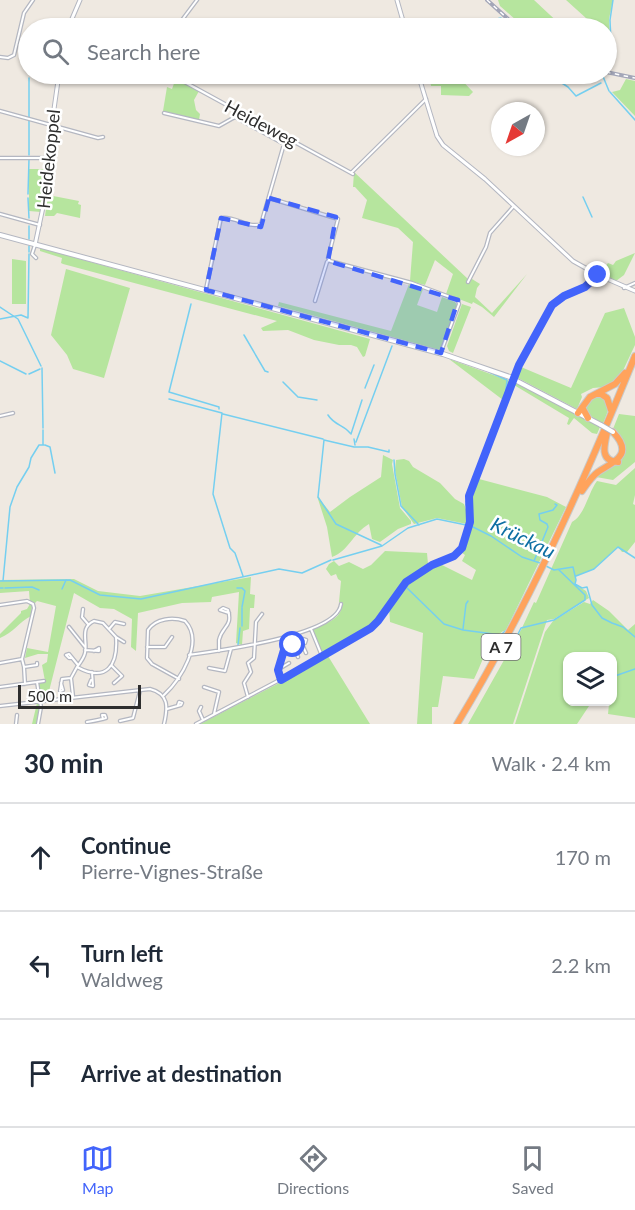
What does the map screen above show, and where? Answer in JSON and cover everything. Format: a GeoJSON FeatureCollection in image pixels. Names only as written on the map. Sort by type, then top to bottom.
{"type":"FeatureCollection","features":[{"type":"Feature","properties":{"kind":"highway"},"geometry":{"type":"LineString","coordinates":[[588,418],[582,409],[592,395],[618,382],[634,360]]}},
{"type":"Feature","properties":{"kind":"highway","name":"A 7"},"geometry":{"type":"LineString","coordinates":[[457,724],[545,566],[634,360]]}},
{"type":"Feature","properties":{"kind":"highway","name":"A 7"},"geometry":{"type":"LineString","coordinates":[[461,724],[511,638],[610,433],[634,360]]}},
{"type":"Feature","properties":{"kind":"highway"},"geometry":{"type":"LineString","coordinates":[[592,395],[602,394],[608,399],[611,407],[609,418]]}},
{"type":"Feature","properties":{"kind":"highway"},"geometry":{"type":"LineString","coordinates":[[582,491],[596,474],[621,462],[628,456],[630,448],[625,439],[610,433],[604,447],[604,454],[612,462],[621,462]]}},
{"type":"Feature","properties":{"kind":"main road"},"geometry":{"type":"LineString","coordinates":[[0,235],[442,353],[510,377],[582,409]]}},
{"type":"Feature","properties":{"kind":"main road"},"geometry":{"type":"LineString","coordinates":[[588,418],[610,433]]}},
{"type":"Feature","properties":{"kind":"street"},"geometry":{"type":"LineString","coordinates":[[23,18],[33,0]]}},
{"type":"Feature","properties":{"kind":"street"},"geometry":{"type":"LineString","coordinates":[[72,18],[80,0]]}},
{"type":"Feature","properties":{"kind":"street"},"geometry":{"type":"LineString","coordinates":[[183,18],[196,0]]}},
{"type":"Feature","properties":{"kind":"street"},"geometry":{"type":"LineString","coordinates":[[397,0],[402,18]]}},
{"type":"Feature","properties":{"kind":"street"},"geometry":{"type":"LineString","coordinates":[[0,57],[8,58],[14,55],[18,38]]}},
{"type":"Feature","properties":{"kind":"street","name":"Heidekoppel"},"geometry":{"type":"LineString","coordinates":[[35,245],[46,193],[58,84]]}},
{"type":"Feature","properties":{"kind":"street","name":"Heideweg"},"geometry":{"type":"LineString","coordinates":[[188,84],[352,173],[426,99]]}},
{"type":"Feature","properties":{"kind":"street"},"geometry":{"type":"LineString","coordinates":[[421,84],[440,142],[484,178],[573,261],[624,288],[635,291]]}},
{"type":"Feature","properties":{"kind":"street"},"geometry":{"type":"LineString","coordinates":[[0,111],[98,138],[103,137]]}},
{"type":"Feature","properties":{"kind":"street"},"geometry":{"type":"LineString","coordinates":[[164,113],[222,127],[236,117],[283,142],[284,146],[260,225],[226,217],[221,219],[206,290]]}},
{"type":"Feature","properties":{"kind":"street"},"geometry":{"type":"LineString","coordinates":[[0,158],[48,158]]}},
{"type":"Feature","properties":{"kind":"street"},"geometry":{"type":"LineString","coordinates":[[269,198],[338,219],[329,260],[315,301]]}},
{"type":"Feature","properties":{"kind":"street"},"geometry":{"type":"LineString","coordinates":[[468,282],[486,247],[490,233],[513,207]]}},
{"type":"Feature","properties":{"kind":"street"},"geometry":{"type":"LineString","coordinates":[[0,214],[40,225]]}},
{"type":"Feature","properties":{"kind":"street"},"geometry":{"type":"LineString","coordinates":[[37,237],[45,247]]}},
{"type":"Feature","properties":{"kind":"street"},"geometry":{"type":"LineString","coordinates":[[35,245],[32,254],[36,258]]}},
{"type":"Feature","properties":{"kind":"street"},"geometry":{"type":"LineString","coordinates":[[329,260],[412,283],[458,300],[459,304],[442,353]]}},
{"type":"Feature","properties":{"kind":"street"},"geometry":{"type":"LineString","coordinates":[[196,724],[281,680],[375,624],[406,582],[432,565],[459,553],[469,525],[469,496],[519,365],[552,305],[564,296],[585,287],[598,275]]}},
{"type":"Feature","properties":{"kind":"street"},"geometry":{"type":"LineString","coordinates":[[624,288],[635,283]]}},
{"type":"Feature","properties":{"kind":"street"},"geometry":{"type":"LineString","coordinates":[[444,347],[451,356]]}},
{"type":"Feature","properties":{"kind":"street"},"geometry":{"type":"LineString","coordinates":[[0,416],[12,413]]}},
{"type":"Feature","properties":{"kind":"street"},"geometry":{"type":"LineString","coordinates":[[0,605],[27,601],[34,606],[22,659],[25,684]]}},
{"type":"Feature","properties":{"kind":"street"},"geometry":{"type":"LineString","coordinates":[[189,655],[231,650],[311,629],[336,616],[340,612],[341,604]]}},
{"type":"Feature","properties":{"kind":"street"},"geometry":{"type":"LineString","coordinates":[[83,609],[82,617],[88,624]]}},
{"type":"Feature","properties":{"kind":"street"},"geometry":{"type":"LineString","coordinates":[[219,651],[219,637],[228,625],[229,613]]}},
{"type":"Feature","properties":{"kind":"street"},"geometry":{"type":"LineString","coordinates":[[248,697],[244,685],[251,672],[248,663],[254,658],[255,622],[262,614]]}},
{"type":"Feature","properties":{"kind":"street"},"geometry":{"type":"LineString","coordinates":[[164,695],[179,678],[189,655],[193,633],[185,621],[177,619],[153,623],[148,630],[146,654],[149,662],[179,678]]}},
{"type":"Feature","properties":{"kind":"street"},"geometry":{"type":"LineString","coordinates":[[73,697],[71,678],[85,648],[85,632],[88,624],[94,621],[99,622],[124,642]]}},
{"type":"Feature","properties":{"kind":"street"},"geometry":{"type":"LineString","coordinates":[[109,629],[115,622],[124,624]]}},
{"type":"Feature","properties":{"kind":"street"},"geometry":{"type":"LineString","coordinates":[[69,627],[85,648],[94,651]]}},
{"type":"Feature","properties":{"kind":"street"},"geometry":{"type":"LineString","coordinates":[[311,629],[322,656]]}},
{"type":"Feature","properties":{"kind":"street"},"geometry":{"type":"LineString","coordinates":[[72,658],[78,666],[92,672],[103,672],[112,666],[116,658],[116,637]]}},
{"type":"Feature","properties":{"kind":"street"},"geometry":{"type":"LineString","coordinates":[[147,647],[163,648],[172,637]]}},
{"type":"Feature","properties":{"kind":"street"},"geometry":{"type":"LineString","coordinates":[[281,680],[279,669],[285,648],[302,642],[306,653]]}},
{"type":"Feature","properties":{"kind":"street"},"geometry":{"type":"LineString","coordinates":[[293,645],[298,657]]}},
{"type":"Feature","properties":{"kind":"street"},"geometry":{"type":"LineString","coordinates":[[209,668],[225,671],[231,650]]}},
{"type":"Feature","properties":{"kind":"street"},"geometry":{"type":"LineString","coordinates":[[0,663],[22,659]]}},
{"type":"Feature","properties":{"kind":"street"},"geometry":{"type":"LineString","coordinates":[[24,667],[38,665],[37,663]]}},
{"type":"Feature","properties":{"kind":"street"},"geometry":{"type":"LineString","coordinates":[[273,673],[289,663]]}},
{"type":"Feature","properties":{"kind":"street"},"geometry":{"type":"LineString","coordinates":[[112,666],[122,676],[114,683]]}},
{"type":"Feature","properties":{"kind":"street"},"geometry":{"type":"LineString","coordinates":[[91,680],[92,672]]}},
{"type":"Feature","properties":{"kind":"street"},"geometry":{"type":"LineString","coordinates":[[62,683],[62,679],[71,678]]}},
{"type":"Feature","properties":{"kind":"street"},"geometry":{"type":"LineString","coordinates":[[0,687],[44,681]]}},
{"type":"Feature","properties":{"kind":"street"},"geometry":{"type":"LineString","coordinates":[[37,682],[41,716],[38,724]]}},
{"type":"Feature","properties":{"kind":"street"},"geometry":{"type":"LineString","coordinates":[[204,687],[219,693],[214,714]]}},
{"type":"Feature","properties":{"kind":"street"},"geometry":{"type":"LineString","coordinates":[[0,706],[140,689],[153,690],[164,695]]}},
{"type":"Feature","properties":{"kind":"street"},"geometry":{"type":"LineString","coordinates":[[120,721],[133,718],[140,689]]}},
{"type":"Feature","properties":{"kind":"street"},"geometry":{"type":"LineString","coordinates":[[164,695],[167,709],[164,724]]}},
{"type":"Feature","properties":{"kind":"street"},"geometry":{"type":"LineString","coordinates":[[167,709],[178,705]]}},
{"type":"Feature","properties":{"kind":"street"},"geometry":{"type":"LineString","coordinates":[[201,708],[199,711],[203,720]]}},
{"type":"Feature","properties":{"kind":"street"},"geometry":{"type":"LineString","coordinates":[[16,724],[17,715]]}},
{"type":"Feature","properties":{"kind":"street"},"geometry":{"type":"LineString","coordinates":[[79,724],[103,719]]}},
{"type":"Feature","properties":{"kind":"highlighted area"},"geometry":{"type":"Polygon","coordinates":[[[269,198],[336,217],[328,261],[458,300],[441,353],[206,290],[221,218],[261,227],[269,198]]]}},
{"type":"Feature","properties":{"kind":"green space"},"geometry":{"type":"Polygon","coordinates":[[[498,0],[534,0],[553,18],[514,18],[500,6],[498,0]]]}},
{"type":"Feature","properties":{"kind":"green space"},"geometry":{"type":"Polygon","coordinates":[[[566,0],[613,0],[609,18],[586,18],[566,0]]]}},
{"type":"Feature","properties":{"kind":"green space"},"geometry":{"type":"Polygon","coordinates":[[[626,79],[635,81],[635,116],[612,92],[620,90],[626,79]]]}},
{"type":"Feature","properties":{"kind":"green space"},"geometry":{"type":"Polygon","coordinates":[[[174,84],[187,84],[199,91],[194,100],[196,110],[200,114],[199,120],[163,111],[167,87],[172,89],[174,84]]]}},
{"type":"Feature","properties":{"kind":"green space"},"geometry":{"type":"Polygon","coordinates":[[[431,84],[465,84],[473,92],[469,96],[441,95],[441,86],[431,86],[431,84]]]}},
{"type":"Feature","properties":{"kind":"green space"},"geometry":{"type":"Polygon","coordinates":[[[29,169],[44,169],[41,212],[29,211],[29,169]]]}},
{"type":"Feature","properties":{"kind":"green space"},"geometry":{"type":"Polygon","coordinates":[[[354,172],[468,279],[480,284],[475,297],[492,313],[527,274],[494,317],[473,302],[472,304],[446,294],[453,274],[435,260],[425,285],[410,281],[413,242],[398,228],[362,218],[367,200],[353,187],[354,172]]]}},
{"type":"Feature","properties":{"kind":"green space"},"geometry":{"type":"Polygon","coordinates":[[[48,195],[79,201],[80,218],[57,213],[54,216],[45,216],[48,195]]]}},
{"type":"Feature","properties":{"kind":"green space"},"geometry":{"type":"Polygon","coordinates":[[[40,248],[370,339],[365,356],[363,357],[357,347],[351,345],[314,340],[288,330],[263,331],[261,328],[277,321],[63,264],[61,263],[62,258],[40,251],[40,248]]]}},
{"type":"Feature","properties":{"kind":"green space"},"geometry":{"type":"Polygon","coordinates":[[[635,253],[624,275],[616,281],[601,272],[608,263],[613,265],[616,261],[635,253]]]}},
{"type":"Feature","properties":{"kind":"green space"},"geometry":{"type":"Polygon","coordinates":[[[12,259],[26,261],[26,304],[12,304],[12,259]]]}},
{"type":"Feature","properties":{"kind":"green space"},"geometry":{"type":"Polygon","coordinates":[[[66,269],[130,288],[104,378],[73,369],[67,355],[51,335],[66,269]]]}},
{"type":"Feature","properties":{"kind":"green space"},"geometry":{"type":"Polygon","coordinates":[[[409,284],[423,289],[417,305],[437,312],[442,297],[457,305],[440,350],[278,306],[279,302],[391,331],[409,284]]]}},
{"type":"Feature","properties":{"kind":"green space"},"geometry":{"type":"Polygon","coordinates":[[[462,304],[471,307],[453,353],[447,346],[462,304]]]}},
{"type":"Feature","properties":{"kind":"green space"},"geometry":{"type":"Polygon","coordinates":[[[624,308],[635,337],[635,345],[620,377],[605,387],[593,388],[581,394],[577,409],[516,377],[521,367],[571,388],[605,313],[624,308]]]}},
{"type":"Feature","properties":{"kind":"green space"},"geometry":{"type":"Polygon","coordinates":[[[449,359],[510,381],[503,400],[449,359]]]}},
{"type":"Feature","properties":{"kind":"green space"},"geometry":{"type":"Polygon","coordinates":[[[515,382],[600,427],[597,434],[592,433],[574,418],[569,425],[567,424],[569,418],[514,385],[515,382]]]}},
{"type":"Feature","properties":{"kind":"green space"},"geometry":{"type":"Polygon","coordinates":[[[594,396],[605,397],[610,405],[603,424],[585,412],[586,405],[594,396]]]}},
{"type":"Feature","properties":{"kind":"green space"},"geometry":{"type":"Polygon","coordinates":[[[619,414],[635,416],[635,462],[613,480],[596,477],[620,458],[622,446],[613,429],[619,414]]]}},
{"type":"Feature","properties":{"kind":"green space"},"geometry":{"type":"Polygon","coordinates":[[[383,455],[393,460],[400,508],[411,524],[398,529],[380,542],[372,539],[369,524],[343,551],[332,557],[327,527],[317,496],[330,512],[381,477],[383,455]]]}},
{"type":"Feature","properties":{"kind":"green space"},"geometry":{"type":"Polygon","coordinates":[[[404,459],[440,483],[455,499],[464,504],[468,515],[467,524],[437,518],[414,524],[402,507],[395,470],[396,460],[404,459]]]}},
{"type":"Feature","properties":{"kind":"green space"},"geometry":{"type":"Polygon","coordinates":[[[635,468],[633,504],[635,505],[635,542],[627,552],[622,552],[618,547],[594,569],[576,576],[575,584],[586,591],[589,598],[554,619],[547,620],[513,724],[468,724],[521,630],[534,602],[536,603],[572,522],[580,514],[597,481],[616,485],[635,468]]]}},
{"type":"Feature","properties":{"kind":"green space"},"geometry":{"type":"Polygon","coordinates":[[[479,479],[547,497],[566,507],[506,630],[495,638],[487,650],[474,679],[443,676],[438,707],[432,707],[432,724],[417,724],[423,633],[390,622],[389,607],[406,583],[438,563],[472,580],[476,570],[462,561],[465,555],[461,552],[466,546],[471,522],[470,504],[479,479]]]}},
{"type":"Feature","properties":{"kind":"green space"},"geometry":{"type":"Polygon","coordinates":[[[385,551],[427,553],[428,564],[401,584],[371,626],[323,654],[312,629],[335,618],[342,605],[339,602],[341,581],[336,574],[331,576],[326,569],[329,564],[334,561],[339,566],[349,562],[363,569],[371,565],[385,551]]]}},
{"type":"Feature","properties":{"kind":"green space"},"geometry":{"type":"Polygon","coordinates":[[[251,577],[250,594],[255,595],[254,608],[250,608],[249,629],[243,631],[242,645],[236,643],[239,592],[212,597],[211,602],[182,603],[138,613],[136,651],[131,647],[132,619],[114,609],[100,608],[74,593],[47,699],[41,700],[37,724],[32,724],[38,699],[38,682],[45,681],[42,665],[47,662],[48,654],[25,658],[27,648],[48,652],[56,606],[37,601],[32,606],[31,616],[0,638],[0,634],[30,604],[29,591],[0,593],[0,580],[74,579],[98,591],[140,596],[251,577]]]}},
{"type":"Feature","properties":{"kind":"green space"},"geometry":{"type":"Polygon","coordinates":[[[593,600],[609,611],[628,630],[635,624],[635,718],[608,714],[609,706],[617,706],[617,652],[563,652],[563,706],[589,706],[577,724],[515,724],[545,632],[553,621],[584,602],[590,604],[593,600]]]}},
{"type":"Feature","properties":{"kind":"green space"},"geometry":{"type":"Polygon","coordinates":[[[328,656],[370,724],[200,724],[314,665],[328,656]]]}},
{"type":"Feature","properties":{"kind":"waterway"},"geometry":{"type":"LineString","coordinates":[[610,18],[613,0]]}},
{"type":"Feature","properties":{"kind":"waterway"},"geometry":{"type":"LineString","coordinates":[[29,84],[29,117]]}},
{"type":"Feature","properties":{"kind":"waterway"},"geometry":{"type":"LineString","coordinates":[[563,84],[576,96],[599,84]]}},
{"type":"Feature","properties":{"kind":"waterway"},"geometry":{"type":"LineString","coordinates":[[606,84],[609,91]]}},
{"type":"Feature","properties":{"kind":"waterway"},"geometry":{"type":"LineString","coordinates":[[610,92],[635,120]]}},
{"type":"Feature","properties":{"kind":"waterway"},"geometry":{"type":"LineString","coordinates":[[29,121],[29,155]]}},
{"type":"Feature","properties":{"kind":"waterway"},"geometry":{"type":"LineString","coordinates":[[28,194],[29,159]]}},
{"type":"Feature","properties":{"kind":"waterway"},"geometry":{"type":"LineString","coordinates":[[583,197],[592,217]]}},
{"type":"Feature","properties":{"kind":"waterway"},"geometry":{"type":"LineString","coordinates":[[28,198],[29,218]]}},
{"type":"Feature","properties":{"kind":"waterway"},"geometry":{"type":"LineString","coordinates":[[29,226],[29,239]]}},
{"type":"Feature","properties":{"kind":"waterway"},"geometry":{"type":"LineString","coordinates":[[29,246],[29,252]]}},
{"type":"Feature","properties":{"kind":"waterway"},"geometry":{"type":"LineString","coordinates":[[0,319],[21,315],[28,318],[29,254]]}},
{"type":"Feature","properties":{"kind":"waterway"},"geometry":{"type":"LineString","coordinates":[[191,304],[169,392],[219,407],[219,409]]}},
{"type":"Feature","properties":{"kind":"waterway"},"geometry":{"type":"LineString","coordinates":[[0,307],[18,319],[41,366]]}},
{"type":"Feature","properties":{"kind":"waterway"},"geometry":{"type":"LineString","coordinates":[[244,335],[265,371],[268,372]]}},
{"type":"Feature","properties":{"kind":"waterway"},"geometry":{"type":"LineString","coordinates":[[356,442],[392,346]]}},
{"type":"Feature","properties":{"kind":"waterway"},"geometry":{"type":"LineString","coordinates":[[0,361],[26,374]]}},
{"type":"Feature","properties":{"kind":"waterway"},"geometry":{"type":"LineString","coordinates":[[365,388],[374,365]]}},
{"type":"Feature","properties":{"kind":"waterway"},"geometry":{"type":"LineString","coordinates":[[42,368],[43,428]]}},
{"type":"Feature","properties":{"kind":"waterway"},"geometry":{"type":"LineString","coordinates":[[29,374],[40,369]]}},
{"type":"Feature","properties":{"kind":"waterway"},"geometry":{"type":"LineString","coordinates":[[489,372],[507,380],[505,398]]}},
{"type":"Feature","properties":{"kind":"waterway"},"geometry":{"type":"LineString","coordinates":[[283,382],[298,397],[317,400]]}},
{"type":"Feature","properties":{"kind":"waterway"},"geometry":{"type":"LineString","coordinates":[[169,399],[222,413],[213,494],[230,548],[235,553],[243,576]]}},
{"type":"Feature","properties":{"kind":"waterway"},"geometry":{"type":"LineString","coordinates":[[351,434],[362,400]]}},
{"type":"Feature","properties":{"kind":"waterway"},"geometry":{"type":"LineString","coordinates":[[223,414],[323,439]]}},
{"type":"Feature","properties":{"kind":"waterway"},"geometry":{"type":"LineString","coordinates":[[328,415],[350,433]]}},
{"type":"Feature","properties":{"kind":"waterway"},"geometry":{"type":"LineString","coordinates":[[43,430],[43,444]]}},
{"type":"Feature","properties":{"kind":"waterway"},"geometry":{"type":"LineString","coordinates":[[354,439],[355,445]]}},
{"type":"Feature","properties":{"kind":"waterway"},"geometry":{"type":"LineString","coordinates":[[381,545],[336,524],[318,497],[324,440],[354,447],[368,447],[389,452],[389,450]]}},
{"type":"Feature","properties":{"kind":"waterway"},"geometry":{"type":"LineString","coordinates":[[3,581],[10,507],[31,458],[39,445],[44,445]]}},
{"type":"Feature","properties":{"kind":"waterway"},"geometry":{"type":"LineString","coordinates":[[45,445],[50,447],[55,473]]}},
{"type":"Feature","properties":{"kind":"waterway"},"geometry":{"type":"LineString","coordinates":[[394,460],[401,506],[419,525]]}},
{"type":"Feature","properties":{"kind":"waterway"},"geometry":{"type":"LineString","coordinates":[[466,502],[468,497]]}},
{"type":"Feature","properties":{"kind":"waterway"},"geometry":{"type":"LineString","coordinates":[[466,504],[469,515]]}},
{"type":"Feature","properties":{"kind":"waterway"},"geometry":{"type":"LineString","coordinates":[[534,561],[548,527],[540,520],[539,514],[553,510],[557,505],[555,504]]}},
{"type":"Feature","properties":{"kind":"waterway","name":"Krückau"},"geometry":{"type":"LineString","coordinates":[[333,560],[382,546],[408,528],[437,519],[471,526],[491,536],[522,557],[540,563]]}},
{"type":"Feature","properties":{"kind":"waterway"},"geometry":{"type":"LineString","coordinates":[[576,576],[594,569],[618,547],[635,558]]}},
{"type":"Feature","properties":{"kind":"waterway","name":"Krückau"},"geometry":{"type":"LineString","coordinates":[[0,581],[70,580],[100,595],[141,599],[279,569],[302,573],[331,560]]}},
{"type":"Feature","properties":{"kind":"waterway","name":"Krückau"},"geometry":{"type":"LineString","coordinates":[[544,565],[554,570],[573,567],[575,584],[582,588],[587,587],[592,605],[602,618],[623,627],[635,637]]}},
{"type":"Feature","properties":{"kind":"waterway"},"geometry":{"type":"LineString","coordinates":[[517,636],[521,628],[554,620],[585,600],[585,595],[559,570]]}},
{"type":"Feature","properties":{"kind":"waterway"},"geometry":{"type":"LineString","coordinates":[[62,589],[66,580]]}},
{"type":"Feature","properties":{"kind":"waterway"},"geometry":{"type":"LineString","coordinates":[[5,588],[32,587],[39,590]]}},
{"type":"Feature","properties":{"kind":"waterway"},"geometry":{"type":"LineString","coordinates":[[237,588],[245,591],[242,607]]}},
{"type":"Feature","properties":{"kind":"waterway"},"geometry":{"type":"LineString","coordinates":[[407,588],[444,624],[463,630],[501,635],[505,631]]}},
{"type":"Feature","properties":{"kind":"waterway"},"geometry":{"type":"LineString","coordinates":[[463,629],[468,601]]}},
{"type":"Feature","properties":{"kind":"waterway"},"geometry":{"type":"LineString","coordinates":[[242,608],[242,626]]}},
{"type":"Feature","properties":{"kind":"waterway"},"geometry":{"type":"LineString","coordinates":[[238,645],[240,628]]}},
{"type":"Feature","properties":{"kind":"waterway"},"geometry":{"type":"LineString","coordinates":[[617,675],[635,669]]}},
{"type":"Feature","properties":{"kind":"railway"},"geometry":{"type":"LineString","coordinates":[[487,0],[507,18]]}},
{"type":"Feature","properties":{"kind":"railway"},"geometry":{"type":"LineString","coordinates":[[617,74],[635,78]]}},
{"type":"Feature","properties":{"kind":"route"},"geometry":{"type":"LineString","coordinates":[[293,645],[284,650],[278,670],[281,680],[371,628],[406,582],[432,565],[459,553],[465,542],[470,522],[469,496],[519,365],[552,305],[564,296],[585,287],[598,275]]}}]}
